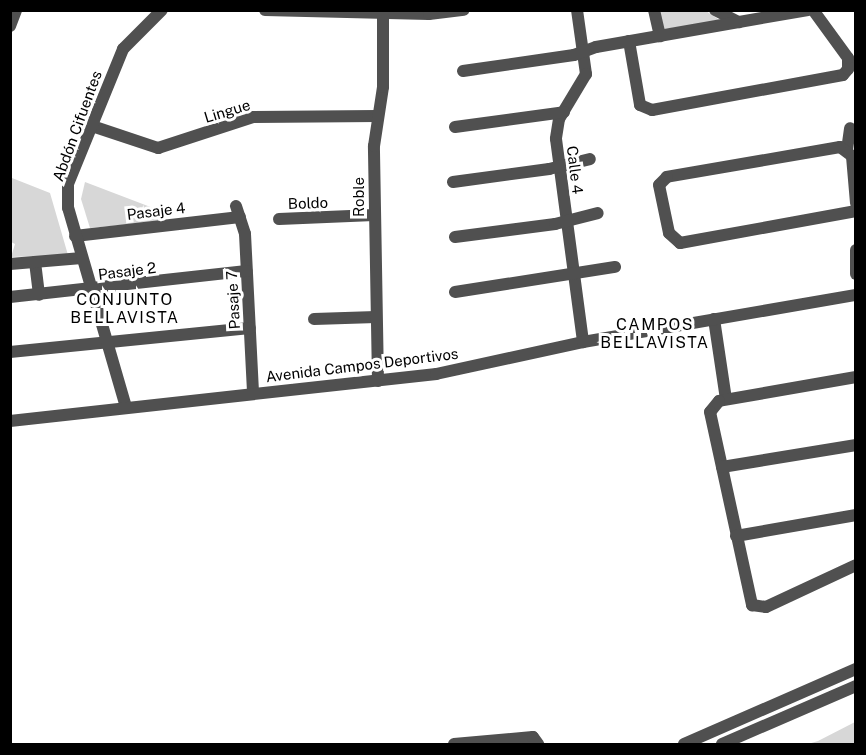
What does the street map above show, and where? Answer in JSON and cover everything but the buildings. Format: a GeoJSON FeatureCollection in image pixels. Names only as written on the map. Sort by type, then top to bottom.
{"type":"FeatureCollection","features":[{"type":"Feature","properties":{"kind":"street"},"geometry":{"type":"LineString","coordinates":[[10,26],[16,10]]}},
{"type":"Feature","properties":{"kind":"street","name":"Abdón Cifuentes"},"geometry":{"type":"LineString","coordinates":[[126,406],[75,236],[68,208],[68,184],[123,49],[162,10]]}},
{"type":"Feature","properties":{"kind":"street"},"geometry":{"type":"LineString","coordinates":[[265,10],[383,12],[464,10]]}},
{"type":"Feature","properties":{"kind":"street","name":"Calle 4"},"geometry":{"type":"LineString","coordinates":[[577,10],[585,51],[584,82],[564,112],[556,133],[583,342]]}},
{"type":"Feature","properties":{"kind":"street"},"geometry":{"type":"LineString","coordinates":[[654,10],[660,36]]}},
{"type":"Feature","properties":{"kind":"street"},"geometry":{"type":"LineString","coordinates":[[715,10],[739,22]]}},
{"type":"Feature","properties":{"kind":"street"},"geometry":{"type":"LineString","coordinates":[[463,71],[808,10]]}},
{"type":"Feature","properties":{"kind":"street"},"geometry":{"type":"LineString","coordinates":[[629,41],[640,105],[652,110],[843,75],[848,69],[848,58],[813,10]]}},
{"type":"Feature","properties":{"kind":"street","name":"Roble"},"geometry":{"type":"LineString","coordinates":[[378,381],[374,215],[378,116],[384,79],[383,12]]}},
{"type":"Feature","properties":{"kind":"street"},"geometry":{"type":"LineString","coordinates":[[455,127],[564,112]]}},
{"type":"Feature","properties":{"kind":"street","name":"Lingue"},"geometry":{"type":"LineString","coordinates":[[92,126],[158,148],[261,116],[378,116]]}},
{"type":"Feature","properties":{"kind":"street"},"geometry":{"type":"LineString","coordinates":[[847,150],[851,142],[850,128]]}},
{"type":"Feature","properties":{"kind":"street"},"geometry":{"type":"LineString","coordinates":[[855,203],[853,160],[847,150],[837,148],[667,177],[660,182],[659,189],[669,233],[680,243],[855,211]]}},
{"type":"Feature","properties":{"kind":"street"},"geometry":{"type":"LineString","coordinates":[[453,182],[590,159]]}},
{"type":"Feature","properties":{"kind":"street","name":"Pasaje 4"},"geometry":{"type":"LineString","coordinates":[[75,236],[238,211]]}},
{"type":"Feature","properties":{"kind":"street","name":"Pasaje 7"},"geometry":{"type":"LineString","coordinates":[[238,211],[247,272],[253,393]]}},
{"type":"Feature","properties":{"kind":"street"},"geometry":{"type":"LineString","coordinates":[[455,237],[598,213]]}},
{"type":"Feature","properties":{"kind":"street","name":"Boldo"},"geometry":{"type":"LineString","coordinates":[[279,219],[374,215]]}},
{"type":"Feature","properties":{"kind":"street"},"geometry":{"type":"LineString","coordinates":[[855,250],[855,274]]}},
{"type":"Feature","properties":{"kind":"street"},"geometry":{"type":"LineString","coordinates":[[10,264],[82,258]]}},
{"type":"Feature","properties":{"kind":"street"},"geometry":{"type":"LineString","coordinates":[[35,262],[39,295]]}},
{"type":"Feature","properties":{"kind":"street"},"geometry":{"type":"LineString","coordinates":[[456,292],[615,267]]}},
{"type":"Feature","properties":{"kind":"street","name":"Pasaje 2"},"geometry":{"type":"LineString","coordinates":[[10,297],[247,272]]}},
{"type":"Feature","properties":{"kind":"street","name":"Avenida Campos Deportivos"},"geometry":{"type":"LineString","coordinates":[[11,420],[453,371],[583,342],[855,295]]}},
{"type":"Feature","properties":{"kind":"street"},"geometry":{"type":"LineString","coordinates":[[314,319],[376,317]]}},
{"type":"Feature","properties":{"kind":"street"},"geometry":{"type":"LineString","coordinates":[[714,320],[726,399]]}},
{"type":"Feature","properties":{"kind":"street"},"geometry":{"type":"LineString","coordinates":[[10,352],[250,328]]}},
{"type":"Feature","properties":{"kind":"street"},"geometry":{"type":"LineString","coordinates":[[855,377],[726,399],[714,404],[710,412],[749,602],[759,609],[855,565]]}},
{"type":"Feature","properties":{"kind":"street"},"geometry":{"type":"LineString","coordinates":[[722,467],[855,445]]}},
{"type":"Feature","properties":{"kind":"street"},"geometry":{"type":"LineString","coordinates":[[736,536],[854,518]]}},
{"type":"Feature","properties":{"kind":"street"},"geometry":{"type":"LineString","coordinates":[[684,744],[855,669]]}},
{"type":"Feature","properties":{"kind":"street"},"geometry":{"type":"LineString","coordinates":[[722,744],[855,686]]}},
{"type":"Feature","properties":{"kind":"street"},"geometry":{"type":"LineString","coordinates":[[454,744],[533,737],[538,744]]}},
{"type":"Feature","properties":{"kind":"shaded area"},"geometry":{"type":"Polygon","coordinates":[[[659,11],[706,11],[721,21],[664,29],[659,11]]]}},
{"type":"Feature","properties":{"kind":"shaded area"},"geometry":{"type":"Polygon","coordinates":[[[12,178],[50,193],[68,255],[11,257],[15,244],[11,242],[12,178]]]}},
{"type":"Feature","properties":{"kind":"shaded area"},"geometry":{"type":"Polygon","coordinates":[[[85,182],[161,211],[163,221],[90,228],[81,199],[85,182]]]}},
{"type":"Feature","properties":{"kind":"shaded area"},"geometry":{"type":"Polygon","coordinates":[[[855,722],[855,744],[808,744],[818,741],[855,722]]]}},
{"type":"Feature","properties":{"kind":"district","name":"CONJUNTO BELLAVISTA"},"geometry":{"type":"Point","coordinates":[125,309]}},
{"type":"Feature","properties":{"kind":"district","name":"CAMPOS BELLAVISTA"},"geometry":{"type":"Point","coordinates":[655,334]}}]}
